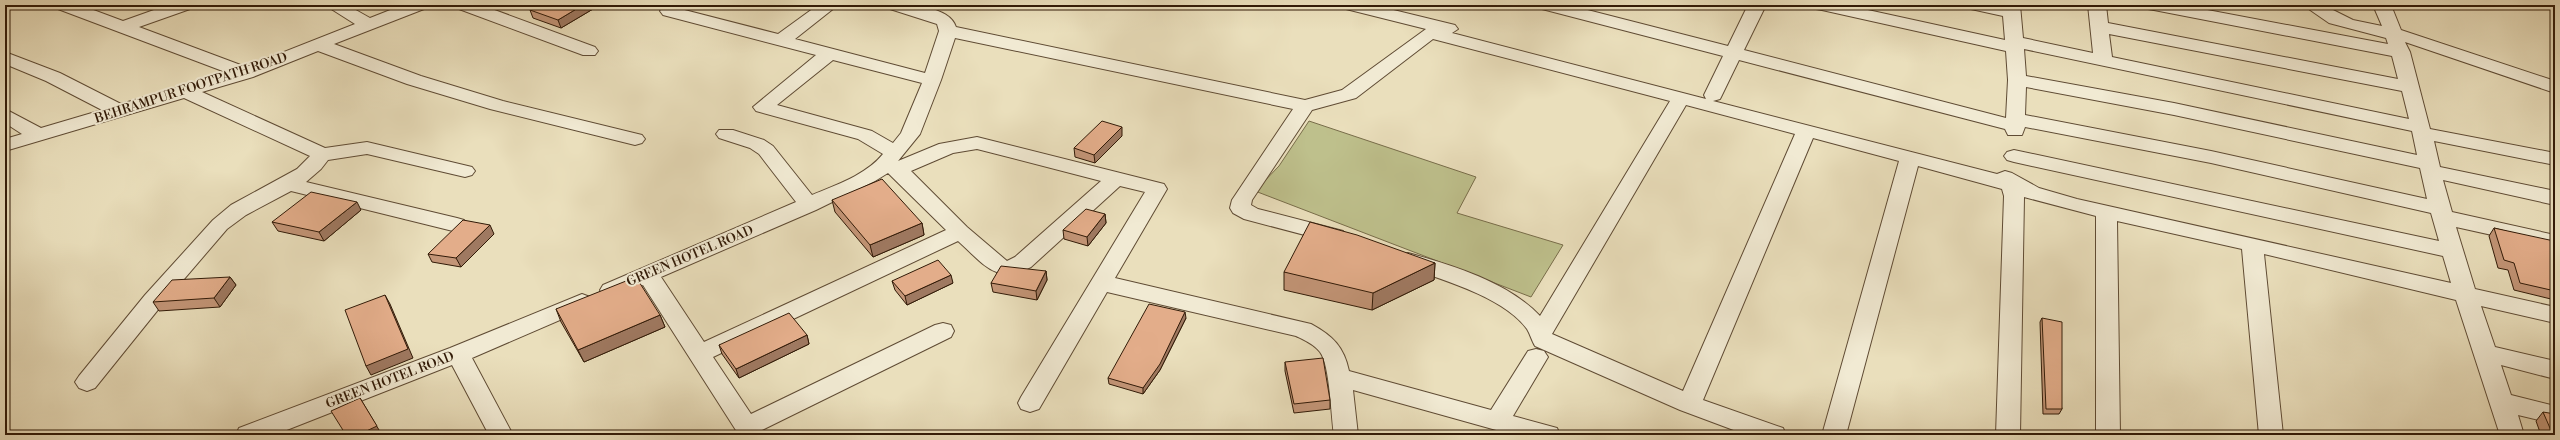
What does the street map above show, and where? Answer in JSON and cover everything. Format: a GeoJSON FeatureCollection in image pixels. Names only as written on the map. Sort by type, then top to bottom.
{"type":"FeatureCollection","features":[{"type":"Feature","properties":{"kind":"street"},"geometry":{"type":"LineString","coordinates":[[64,5],[125,26],[246,73]]}},
{"type":"Feature","properties":{"kind":"street"},"geometry":{"type":"LineString","coordinates":[[125,26],[184,5]]}},
{"type":"Feature","properties":{"kind":"street"},"geometry":{"type":"LineString","coordinates":[[334,5],[371,25]]}},
{"type":"Feature","properties":{"kind":"street","name":"BEHRAMPUR FOOTPATH ROAD"},"geometry":{"type":"LineString","coordinates":[[5,145],[121,112],[246,73],[371,25],[418,5]]}},
{"type":"Feature","properties":{"kind":"street"},"geometry":{"type":"LineString","coordinates":[[465,5],[589,51]]}},
{"type":"Feature","properties":{"kind":"street"},"geometry":{"type":"LineString","coordinates":[[783,39],[829,5]]}},
{"type":"Feature","properties":{"kind":"street"},"geometry":{"type":"LineString","coordinates":[[896,5],[940,18],[945,21],[948,31],[1305,106],[1349,94],[1430,33],[1910,157],[2011,186],[2014,196],[2008,435]]}},
{"type":"Feature","properties":{"kind":"street"},"geometry":{"type":"LineString","coordinates":[[1352,5],[1811,121],[2013,180],[2021,188],[2037,194],[2106,213],[2555,315]]}},
{"type":"Feature","properties":{"kind":"street"},"geometry":{"type":"LineString","coordinates":[[1548,5],[1733,53],[2016,122],[2211,157],[2441,212],[2555,242]]}},
{"type":"Feature","properties":{"kind":"street"},"geometry":{"type":"LineString","coordinates":[[1713,96],[1757,5]]}},
{"type":"Feature","properties":{"kind":"street"},"geometry":{"type":"LineString","coordinates":[[1822,5],[2015,45],[2103,60],[2555,159]]}},
{"type":"Feature","properties":{"kind":"street"},"geometry":{"type":"LineString","coordinates":[[1977,5],[2012,9],[2017,80],[2013,180]]}},
{"type":"Feature","properties":{"kind":"street"},"geometry":{"type":"LineString","coordinates":[[2097,5],[2101,27],[2103,60]]}},
{"type":"Feature","properties":{"kind":"street"},"geometry":{"type":"LineString","coordinates":[[2154,5],[2459,53],[2555,87]]}},
{"type":"Feature","properties":{"kind":"street"},"geometry":{"type":"LineString","coordinates":[[2312,5],[2327,15],[2398,43]]}},
{"type":"Feature","properties":{"kind":"street"},"geometry":{"type":"LineString","coordinates":[[2382,5],[2398,43],[2452,251],[2512,435]]}},
{"type":"Feature","properties":{"kind":"street"},"geometry":{"type":"LineString","coordinates":[[674,8],[932,80]]}},
{"type":"Feature","properties":{"kind":"street"},"geometry":{"type":"LineString","coordinates":[[2101,27],[2410,87]]}},
{"type":"Feature","properties":{"kind":"street","name":"GREEN HOTEL ROAD"},"geometry":{"type":"LineString","coordinates":[[248,435],[458,354],[648,275],[868,177],[892,163],[910,134],[932,80],[948,31]]}},
{"type":"Feature","properties":{"kind":"street"},"geometry":{"type":"LineString","coordinates":[[319,45],[429,85],[498,105],[635,139]]}},
{"type":"Feature","properties":{"kind":"street"},"geometry":{"type":"LineString","coordinates":[[831,52],[763,107],[865,135],[960,232],[995,264],[1002,268],[1011,268],[1032,254],[1116,179]]}},
{"type":"Feature","properties":{"kind":"street"},"geometry":{"type":"LineString","coordinates":[[5,58],[53,77],[121,112]]}},
{"type":"Feature","properties":{"kind":"street"},"geometry":{"type":"LineString","coordinates":[[2017,80],[2174,109],[2430,167],[2555,198]]}},
{"type":"Feature","properties":{"kind":"street"},"geometry":{"type":"LineString","coordinates":[[187,92],[315,150],[321,155],[367,148],[465,171]]}},
{"type":"Feature","properties":{"kind":"street"},"geometry":{"type":"LineString","coordinates":[[1542,332],[1681,98]]}},
{"type":"Feature","properties":{"kind":"street"},"geometry":{"type":"LineString","coordinates":[[1305,106],[1242,200],[1240,208],[1251,214],[1355,241]]}},
{"type":"Feature","properties":{"kind":"street"},"geometry":{"type":"LineString","coordinates":[[5,115],[40,136]]}},
{"type":"Feature","properties":{"kind":"street"},"geometry":{"type":"LineString","coordinates":[[1689,404],[1806,131]]}},
{"type":"Feature","properties":{"kind":"street"},"geometry":{"type":"LineString","coordinates":[[726,134],[757,144],[766,150],[809,204]]}},
{"type":"Feature","properties":{"kind":"street"},"geometry":{"type":"LineString","coordinates":[[892,163],[958,145],[977,143],[1157,189],[1030,403]]}},
{"type":"Feature","properties":{"kind":"street"},"geometry":{"type":"LineString","coordinates":[[87,382],[145,310],[226,219],[256,198],[288,184],[313,170],[321,155]]}},
{"type":"Feature","properties":{"kind":"street"},"geometry":{"type":"LineString","coordinates":[[2014,156],[2452,251]]}},
{"type":"Feature","properties":{"kind":"street"},"geometry":{"type":"LineString","coordinates":[[1834,435],[1910,157]]}},
{"type":"Feature","properties":{"kind":"street"},"geometry":{"type":"LineString","coordinates":[[288,184],[457,225]]}},
{"type":"Feature","properties":{"kind":"street"},"geometry":{"type":"LineString","coordinates":[[2106,213],[2108,435]]}},
{"type":"Feature","properties":{"kind":"street"},"geometry":{"type":"LineString","coordinates":[[699,354],[960,232]]}},
{"type":"Feature","properties":{"kind":"street"},"geometry":{"type":"LineString","coordinates":[[2252,245],[2271,435]]}},
{"type":"Feature","properties":{"kind":"street"},"geometry":{"type":"LineString","coordinates":[[1389,253],[1502,299],[1523,311],[1542,332],[1543,340],[1689,404],[1774,435]]}},
{"type":"Feature","properties":{"kind":"street"},"geometry":{"type":"LineString","coordinates":[[648,275],[749,431],[943,331]]}},
{"type":"Feature","properties":{"kind":"street"},"geometry":{"type":"LineString","coordinates":[[1101,284],[1181,300],[1303,330],[1322,340],[1330,348],[1335,361],[1346,435]]}},
{"type":"Feature","properties":{"kind":"street"},"geometry":{"type":"LineString","coordinates":[[2486,353],[2555,370]]}},
{"type":"Feature","properties":{"kind":"street"},"geometry":{"type":"LineString","coordinates":[[458,354],[502,435]]}},
{"type":"Feature","properties":{"kind":"street"},"geometry":{"type":"LineString","coordinates":[[1497,421],[1536,357]]}},
{"type":"Feature","properties":{"kind":"street"},"geometry":{"type":"LineString","coordinates":[[1338,377],[1548,435]]}},
{"type":"Feature","properties":{"kind":"street"},"geometry":{"type":"LineString","coordinates":[[2502,402],[2555,415]]}},
{"type":"Feature","properties":{"kind":"green space"},"geometry":{"type":"Polygon","coordinates":[[[1309,121],[1476,177],[1457,213],[1563,245],[1531,297],[1255,191],[1279,166],[1309,121]]]}},
{"type":"Feature","properties":{"kind":"building"},"geometry":{"type":"Polygon","coordinates":[[[538,5],[583,5],[558,20],[530,10],[538,5]]]}},
{"type":"Feature","properties":{"kind":"building"},"geometry":{"type":"Polygon","coordinates":[[[1102,121],[1122,127],[1094,155],[1074,148],[1102,121]]]}},
{"type":"Feature","properties":{"kind":"building"},"geometry":{"type":"Polygon","coordinates":[[[882,179],[922,223],[870,245],[832,200],[882,179]]]}},
{"type":"Feature","properties":{"kind":"building"},"geometry":{"type":"Polygon","coordinates":[[[311,192],[357,202],[319,232],[272,222],[311,192]]]}},
{"type":"Feature","properties":{"kind":"building"},"geometry":{"type":"Polygon","coordinates":[[[1086,209],[1105,214],[1087,237],[1063,230],[1086,209]]]}},
{"type":"Feature","properties":{"kind":"building"},"geometry":{"type":"Polygon","coordinates":[[[463,220],[490,225],[456,258],[428,254],[463,220]]]}},
{"type":"Feature","properties":{"kind":"building"},"geometry":{"type":"Polygon","coordinates":[[[1310,222],[1357,235],[1435,263],[1373,293],[1284,272],[1310,222]]]}},
{"type":"Feature","properties":{"kind":"building"},"geometry":{"type":"Polygon","coordinates":[[[2494,228],[2554,241],[2555,291],[2520,283],[2514,263],[2504,260],[2494,228]]]}},
{"type":"Feature","properties":{"kind":"building"},"geometry":{"type":"Polygon","coordinates":[[[938,260],[951,275],[905,296],[892,281],[938,260]]]}},
{"type":"Feature","properties":{"kind":"building"},"geometry":{"type":"Polygon","coordinates":[[[1001,266],[1046,271],[1036,291],[991,283],[1001,266]]]}},
{"type":"Feature","properties":{"kind":"building"},"geometry":{"type":"Polygon","coordinates":[[[230,277],[214,298],[153,302],[172,280],[230,277]]]}},
{"type":"Feature","properties":{"kind":"building"},"geometry":{"type":"Polygon","coordinates":[[[636,277],[660,315],[578,350],[556,309],[636,277]]]}},
{"type":"Feature","properties":{"kind":"building"},"geometry":{"type":"Polygon","coordinates":[[[385,295],[408,349],[366,366],[345,310],[385,295]]]}},
{"type":"Feature","properties":{"kind":"building"},"geometry":{"type":"Polygon","coordinates":[[[1149,304],[1185,312],[1160,364],[1143,388],[1108,378],[1149,304]]]}},
{"type":"Feature","properties":{"kind":"building"},"geometry":{"type":"Polygon","coordinates":[[[789,313],[807,335],[736,369],[719,345],[789,313]]]}},
{"type":"Feature","properties":{"kind":"building"},"geometry":{"type":"Polygon","coordinates":[[[2042,318],[2062,322],[2062,409],[2046,409],[2042,318]]]}},
{"type":"Feature","properties":{"kind":"building"},"geometry":{"type":"Polygon","coordinates":[[[1323,358],[1330,400],[1294,404],[1285,362],[1323,358]]]}},
{"type":"Feature","properties":{"kind":"building"},"geometry":{"type":"Polygon","coordinates":[[[360,398],[377,426],[358,435],[346,435],[331,411],[360,398]]]}},
{"type":"Feature","properties":{"kind":"building"},"geometry":{"type":"Polygon","coordinates":[[[2543,412],[2555,414],[2555,435],[2553,435],[2543,412]]]}}]}
